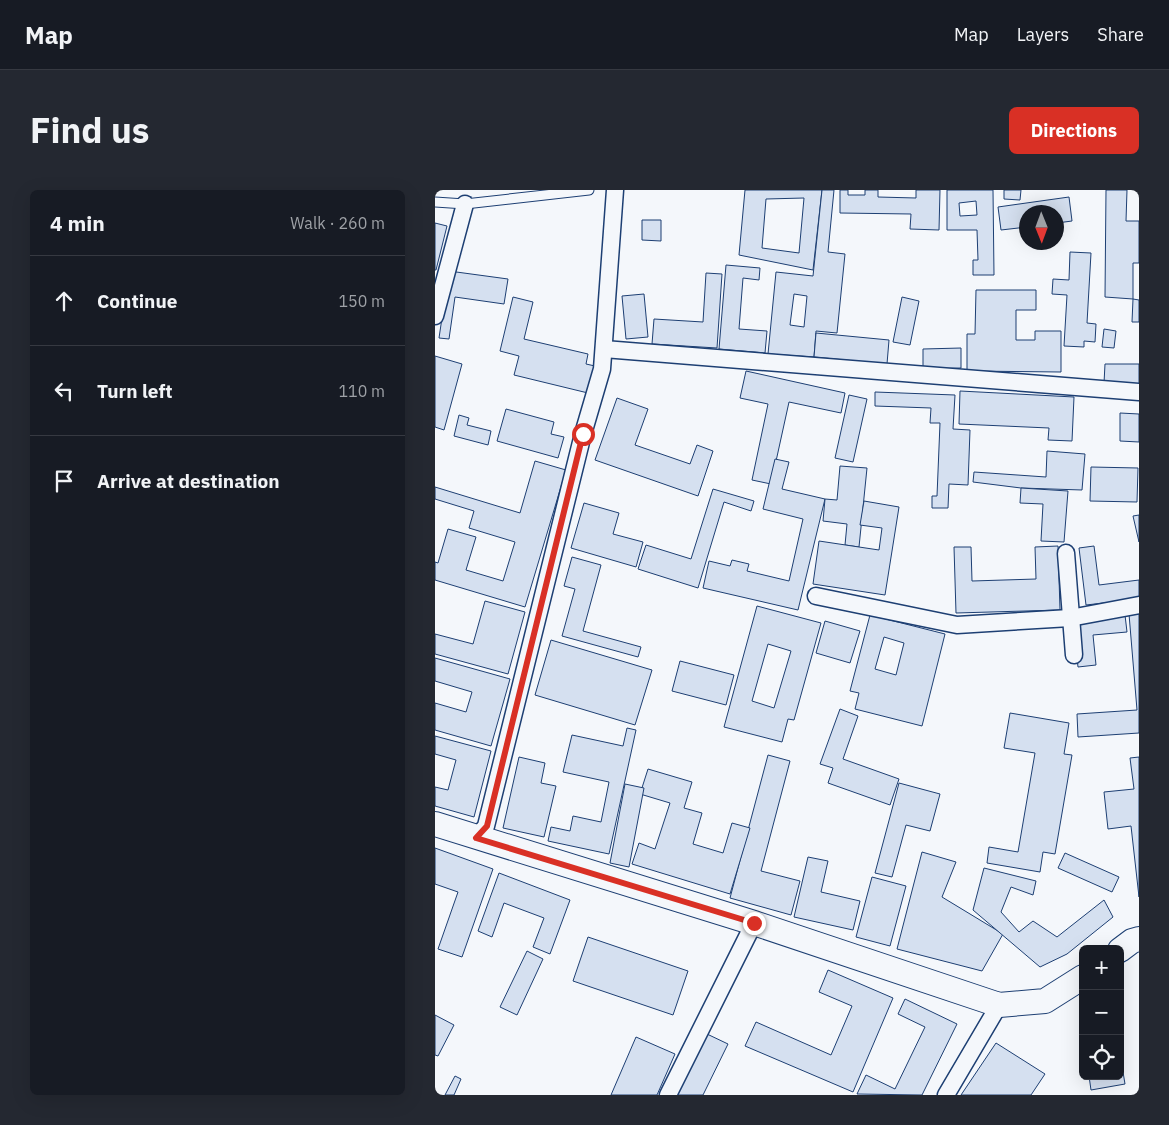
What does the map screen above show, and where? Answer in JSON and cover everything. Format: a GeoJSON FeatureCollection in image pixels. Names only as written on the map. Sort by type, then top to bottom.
{"type":"FeatureCollection","features":[{"type":"Feature","properties":{"kind":"main road"},"geometry":{"type":"LineString","coordinates":[[435,824],[754,923],[999,1005],[1045,1001],[1079,980]]}},
{"type":"Feature","properties":{"kind":"main road"},"geometry":{"type":"LineString","coordinates":[[1124,947],[1132,941],[1139,939]]}},
{"type":"Feature","properties":{"kind":"street"},"geometry":{"type":"LineString","coordinates":[[476,838],[487,826],[583,434],[602,369],[615,190]]}},
{"type":"Feature","properties":{"kind":"street"},"geometry":{"type":"LineString","coordinates":[[435,316],[465,204]]}},
{"type":"Feature","properties":{"kind":"street"},"geometry":{"type":"LineString","coordinates":[[604,349],[1139,392]]}},
{"type":"Feature","properties":{"kind":"street"},"geometry":{"type":"LineString","coordinates":[[1066,553],[1074,655]]}},
{"type":"Feature","properties":{"kind":"street"},"geometry":{"type":"LineString","coordinates":[[816,596],[957,625],[1071,618],[1139,605]]}},
{"type":"Feature","properties":{"kind":"street"},"geometry":{"type":"LineString","coordinates":[[668,1095],[754,923]]}},
{"type":"Feature","properties":{"kind":"street"},"geometry":{"type":"LineString","coordinates":[[946,1095],[999,1005]]}},
{"type":"Feature","properties":{"kind":"lane"},"geometry":{"type":"LineString","coordinates":[[435,202],[465,204],[589,190]]}},
{"type":"Feature","properties":{"kind":"building"},"geometry":{"type":"Polygon","coordinates":[[[745,190],[822,190],[813,270],[739,255],[745,190]],[[804,198],[766,199],[762,248],[799,253],[804,198]]]}},
{"type":"Feature","properties":{"kind":"building"},"geometry":{"type":"Polygon","coordinates":[[[822,190],[834,190],[828,252],[845,254],[837,333],[816,331],[814,357],[768,354],[776,272],[813,276],[822,190]],[[794,294],[790,325],[804,327],[807,296],[794,294]]]}},
{"type":"Feature","properties":{"kind":"building"},"geometry":{"type":"Polygon","coordinates":[[[840,190],[848,190],[848,195],[865,195],[865,190],[878,190],[878,197],[916,198],[916,190],[940,190],[939,230],[910,229],[911,214],[840,213],[840,190]]]}},
{"type":"Feature","properties":{"kind":"building"},"geometry":{"type":"Polygon","coordinates":[[[947,190],[993,190],[994,275],[973,275],[973,260],[978,260],[977,230],[947,230],[947,190]],[[976,201],[959,203],[960,216],[977,215],[976,201]]]}},
{"type":"Feature","properties":{"kind":"building"},"geometry":{"type":"Polygon","coordinates":[[[1004,190],[1021,190],[1020,200],[1004,199],[1004,190]]]}},
{"type":"Feature","properties":{"kind":"building"},"geometry":{"type":"Polygon","coordinates":[[[1106,190],[1127,190],[1126,221],[1139,221],[1139,263],[1133,263],[1133,299],[1105,297],[1106,190]]]}},
{"type":"Feature","properties":{"kind":"building"},"geometry":{"type":"Polygon","coordinates":[[[1069,197],[1072,221],[1064,222],[1064,205],[1019,205],[1019,228],[1001,230],[998,207],[1069,197]]]}},
{"type":"Feature","properties":{"kind":"building"},"geometry":{"type":"Polygon","coordinates":[[[642,220],[661,220],[661,241],[642,240],[642,220]]]}},
{"type":"Feature","properties":{"kind":"building"},"geometry":{"type":"Polygon","coordinates":[[[435,223],[447,226],[436,270],[435,270],[435,223]]]}},
{"type":"Feature","properties":{"kind":"building"},"geometry":{"type":"Polygon","coordinates":[[[1070,252],[1091,253],[1087,323],[1096,324],[1095,342],[1084,341],[1084,347],[1064,346],[1067,295],[1052,294],[1053,279],[1069,280],[1070,252]]]}},
{"type":"Feature","properties":{"kind":"building"},"geometry":{"type":"Polygon","coordinates":[[[726,265],[760,268],[759,280],[743,278],[739,329],[767,331],[765,353],[719,349],[726,265]]]}},
{"type":"Feature","properties":{"kind":"building"},"geometry":{"type":"Polygon","coordinates":[[[449,271],[508,279],[504,304],[455,297],[449,339],[439,338],[449,271]]]}},
{"type":"Feature","properties":{"kind":"building"},"geometry":{"type":"Polygon","coordinates":[[[706,273],[722,274],[717,348],[652,344],[654,319],[703,322],[706,273]]]}},
{"type":"Feature","properties":{"kind":"building"},"geometry":{"type":"Polygon","coordinates":[[[976,290],[1036,290],[1036,310],[1016,310],[1016,340],[1035,340],[1035,331],[1061,331],[1061,372],[967,371],[967,334],[975,334],[976,290]]]}},
{"type":"Feature","properties":{"kind":"building"},"geometry":{"type":"Polygon","coordinates":[[[644,294],[648,337],[626,339],[622,296],[644,294]]]}},
{"type":"Feature","properties":{"kind":"building"},"geometry":{"type":"Polygon","coordinates":[[[513,297],[533,302],[524,339],[588,354],[586,364],[595,366],[588,393],[514,375],[519,356],[500,351],[513,297]]]}},
{"type":"Feature","properties":{"kind":"building"},"geometry":{"type":"Polygon","coordinates":[[[902,297],[919,301],[910,345],[893,342],[902,297]]]}},
{"type":"Feature","properties":{"kind":"building"},"geometry":{"type":"Polygon","coordinates":[[[1133,299],[1139,300],[1139,322],[1132,322],[1133,299]]]}},
{"type":"Feature","properties":{"kind":"building"},"geometry":{"type":"Polygon","coordinates":[[[1104,329],[1116,331],[1114,348],[1102,347],[1104,329]]]}},
{"type":"Feature","properties":{"kind":"building"},"geometry":{"type":"Polygon","coordinates":[[[816,333],[889,340],[887,364],[814,357],[816,333]]]}},
{"type":"Feature","properties":{"kind":"building"},"geometry":{"type":"Polygon","coordinates":[[[961,348],[961,368],[923,369],[923,349],[961,348]]]}},
{"type":"Feature","properties":{"kind":"building"},"geometry":{"type":"Polygon","coordinates":[[[435,356],[462,364],[444,430],[435,427],[435,356]]]}},
{"type":"Feature","properties":{"kind":"building"},"geometry":{"type":"Polygon","coordinates":[[[1105,364],[1139,364],[1139,384],[1104,383],[1105,364]]]}},
{"type":"Feature","properties":{"kind":"building"},"geometry":{"type":"Polygon","coordinates":[[[746,371],[845,393],[841,413],[789,402],[771,484],[752,480],[768,404],[740,398],[746,371]]]}},
{"type":"Feature","properties":{"kind":"building"},"geometry":{"type":"Polygon","coordinates":[[[960,391],[1074,397],[1072,441],[1048,440],[1049,428],[959,424],[960,391]]]}},
{"type":"Feature","properties":{"kind":"building"},"geometry":{"type":"Polygon","coordinates":[[[875,392],[955,395],[953,429],[970,430],[968,485],[949,484],[948,508],[932,508],[932,496],[937,496],[940,423],[930,423],[931,408],[875,406],[875,392]]]}},
{"type":"Feature","properties":{"kind":"building"},"geometry":{"type":"Polygon","coordinates":[[[849,395],[867,399],[853,462],[835,458],[849,395]]]}},
{"type":"Feature","properties":{"kind":"building"},"geometry":{"type":"Polygon","coordinates":[[[617,398],[648,409],[635,445],[690,464],[697,445],[713,451],[698,496],[595,460],[617,398]]]}},
{"type":"Feature","properties":{"kind":"building"},"geometry":{"type":"Polygon","coordinates":[[[506,409],[554,422],[551,434],[564,437],[558,458],[497,441],[506,409]]]}},
{"type":"Feature","properties":{"kind":"building"},"geometry":{"type":"Polygon","coordinates":[[[1120,413],[1139,414],[1139,442],[1120,441],[1120,413]]]}},
{"type":"Feature","properties":{"kind":"building"},"geometry":{"type":"Polygon","coordinates":[[[459,415],[469,418],[467,425],[491,431],[488,445],[454,436],[459,415]]]}},
{"type":"Feature","properties":{"kind":"building"},"geometry":{"type":"Polygon","coordinates":[[[1047,451],[1085,454],[1082,490],[1021,488],[973,482],[974,472],[1046,477],[1047,451]]]}},
{"type":"Feature","properties":{"kind":"building"},"geometry":{"type":"Polygon","coordinates":[[[775,459],[789,462],[782,489],[825,499],[798,610],[703,588],[709,561],[730,566],[732,560],[749,564],[747,571],[789,581],[803,519],[763,509],[775,459]]]}},
{"type":"Feature","properties":{"kind":"building"},"geometry":{"type":"Polygon","coordinates":[[[535,461],[566,470],[525,607],[435,580],[435,562],[438,563],[448,529],[476,537],[466,570],[503,581],[515,542],[469,528],[474,511],[435,499],[435,487],[520,513],[535,461]]]}},
{"type":"Feature","properties":{"kind":"building"},"geometry":{"type":"Polygon","coordinates":[[[840,466],[867,468],[859,547],[845,545],[847,524],[823,521],[825,499],[837,500],[840,466]]]}},
{"type":"Feature","properties":{"kind":"building"},"geometry":{"type":"Polygon","coordinates":[[[1091,467],[1138,468],[1137,502],[1090,501],[1091,467]]]}},
{"type":"Feature","properties":{"kind":"building"},"geometry":{"type":"Polygon","coordinates":[[[1021,488],[1068,491],[1064,542],[1041,541],[1043,504],[1020,503],[1021,488]]]}},
{"type":"Feature","properties":{"kind":"building"},"geometry":{"type":"Polygon","coordinates":[[[713,489],[754,501],[751,511],[724,502],[698,588],[638,569],[646,545],[691,559],[713,489]]]}},
{"type":"Feature","properties":{"kind":"building"},"geometry":{"type":"Polygon","coordinates":[[[864,501],[899,507],[885,595],[813,584],[819,541],[879,550],[882,528],[860,525],[864,501]]]}},
{"type":"Feature","properties":{"kind":"building"},"geometry":{"type":"Polygon","coordinates":[[[584,503],[619,513],[613,534],[643,542],[636,567],[571,548],[584,503]]]}},
{"type":"Feature","properties":{"kind":"building"},"geometry":{"type":"Polygon","coordinates":[[[1139,515],[1139,542],[1133,516],[1139,515]]]}},
{"type":"Feature","properties":{"kind":"building"},"geometry":{"type":"Polygon","coordinates":[[[1058,546],[1060,610],[956,613],[954,547],[971,547],[972,581],[1036,579],[1035,547],[1058,546]]]}},
{"type":"Feature","properties":{"kind":"building"},"geometry":{"type":"Polygon","coordinates":[[[1094,546],[1099,585],[1139,580],[1139,599],[1086,605],[1079,548],[1094,546]]]}},
{"type":"Feature","properties":{"kind":"building"},"geometry":{"type":"Polygon","coordinates":[[[572,557],[601,565],[583,631],[641,647],[638,657],[562,636],[575,589],[564,586],[572,557]]]}},
{"type":"Feature","properties":{"kind":"building"},"geometry":{"type":"Polygon","coordinates":[[[485,601],[525,612],[508,674],[435,654],[435,634],[473,644],[485,601]]]}},
{"type":"Feature","properties":{"kind":"building"},"geometry":{"type":"Polygon","coordinates":[[[757,606],[821,623],[794,720],[788,719],[782,742],[724,727],[757,606]],[[768,644],[752,701],[774,708],[791,651],[768,644]]]}},
{"type":"Feature","properties":{"kind":"building"},"geometry":{"type":"Polygon","coordinates":[[[1129,614],[1139,614],[1139,733],[1078,737],[1077,714],[1137,710],[1129,614]]]}},
{"type":"Feature","properties":{"kind":"building"},"geometry":{"type":"Polygon","coordinates":[[[870,615],[945,634],[922,726],[855,709],[859,693],[850,691],[870,615]],[[884,637],[875,669],[896,675],[904,643],[884,637]]]}},
{"type":"Feature","properties":{"kind":"building"},"geometry":{"type":"Polygon","coordinates":[[[1125,615],[1127,632],[1093,635],[1096,665],[1078,667],[1073,621],[1125,615]]]}},
{"type":"Feature","properties":{"kind":"building"},"geometry":{"type":"Polygon","coordinates":[[[825,621],[860,631],[850,663],[816,653],[825,621]]]}},
{"type":"Feature","properties":{"kind":"building"},"geometry":{"type":"Polygon","coordinates":[[[551,640],[652,670],[635,725],[535,695],[551,640]]]}},
{"type":"Feature","properties":{"kind":"building"},"geometry":{"type":"Polygon","coordinates":[[[435,658],[510,679],[491,746],[435,730],[435,703],[466,712],[472,692],[435,681],[435,658]]]}},
{"type":"Feature","properties":{"kind":"building"},"geometry":{"type":"Polygon","coordinates":[[[680,661],[734,675],[726,705],[672,691],[680,661]]]}},
{"type":"Feature","properties":{"kind":"building"},"geometry":{"type":"Polygon","coordinates":[[[840,709],[858,716],[843,759],[899,779],[890,805],[828,783],[833,768],[820,764],[840,709]]]}},
{"type":"Feature","properties":{"kind":"building"},"geometry":{"type":"Polygon","coordinates":[[[1010,713],[1069,723],[1064,754],[1072,755],[1055,854],[1043,852],[1040,872],[987,863],[989,847],[1018,852],[1035,753],[1004,748],[1010,713]]]}},
{"type":"Feature","properties":{"kind":"building"},"geometry":{"type":"Polygon","coordinates":[[[627,728],[636,730],[609,854],[548,841],[551,827],[570,831],[573,816],[601,822],[609,782],[563,772],[572,735],[623,746],[627,728]]]}},
{"type":"Feature","properties":{"kind":"building"},"geometry":{"type":"Polygon","coordinates":[[[435,736],[491,751],[474,817],[435,806],[435,787],[448,790],[456,760],[435,754],[435,736]]]}},
{"type":"Feature","properties":{"kind":"building"},"geometry":{"type":"Polygon","coordinates":[[[768,755],[790,761],[761,871],[800,881],[791,915],[730,898],[768,755]]]}},
{"type":"Feature","properties":{"kind":"building"},"geometry":{"type":"Polygon","coordinates":[[[519,757],[545,763],[541,783],[556,786],[544,837],[503,828],[519,757]]]}},
{"type":"Feature","properties":{"kind":"building"},"geometry":{"type":"Polygon","coordinates":[[[1139,757],[1139,897],[1131,826],[1108,829],[1104,792],[1134,789],[1130,758],[1139,757]]]}},
{"type":"Feature","properties":{"kind":"building"},"geometry":{"type":"Polygon","coordinates":[[[648,769],[692,782],[684,808],[702,813],[693,844],[723,853],[732,823],[750,828],[730,894],[632,864],[639,843],[655,849],[670,803],[640,794],[648,769]]]}},
{"type":"Feature","properties":{"kind":"building"},"geometry":{"type":"Polygon","coordinates":[[[899,783],[940,794],[930,831],[906,825],[892,877],[875,873],[899,783]]]}},
{"type":"Feature","properties":{"kind":"building"},"geometry":{"type":"Polygon","coordinates":[[[625,784],[644,788],[629,867],[610,863],[625,784]]]}},
{"type":"Feature","properties":{"kind":"building"},"geometry":{"type":"Polygon","coordinates":[[[435,848],[493,869],[462,957],[438,949],[458,892],[435,884],[435,848]]]}},
{"type":"Feature","properties":{"kind":"building"},"geometry":{"type":"Polygon","coordinates":[[[922,852],[956,862],[942,897],[1003,934],[982,971],[897,949],[922,852]]]}},
{"type":"Feature","properties":{"kind":"building"},"geometry":{"type":"Polygon","coordinates":[[[1065,853],[1119,877],[1112,892],[1058,868],[1065,853]]]}},
{"type":"Feature","properties":{"kind":"building"},"geometry":{"type":"Polygon","coordinates":[[[808,857],[828,861],[821,892],[860,901],[853,930],[794,917],[808,857]]]}},
{"type":"Feature","properties":{"kind":"building"},"geometry":{"type":"Polygon","coordinates":[[[984,868],[1036,881],[1033,895],[1011,887],[1001,912],[1019,932],[1033,921],[1057,937],[1104,900],[1113,917],[1067,954],[1040,967],[973,910],[984,868]]]}},
{"type":"Feature","properties":{"kind":"building"},"geometry":{"type":"Polygon","coordinates":[[[499,873],[570,900],[550,954],[533,947],[544,918],[504,903],[492,937],[478,931],[499,873]]]}},
{"type":"Feature","properties":{"kind":"building"},"geometry":{"type":"Polygon","coordinates":[[[872,877],[906,886],[890,946],[856,937],[872,877]]]}},
{"type":"Feature","properties":{"kind":"building"},"geometry":{"type":"Polygon","coordinates":[[[588,937],[688,971],[673,1015],[573,981],[588,937]]]}},
{"type":"Feature","properties":{"kind":"building"},"geometry":{"type":"Polygon","coordinates":[[[527,951],[543,959],[517,1015],[500,1007],[527,951]]]}},
{"type":"Feature","properties":{"kind":"building"},"geometry":{"type":"Polygon","coordinates":[[[828,970],[893,998],[853,1092],[745,1046],[756,1022],[831,1055],[852,1006],[819,992],[828,970]]]}},
{"type":"Feature","properties":{"kind":"building"},"geometry":{"type":"Polygon","coordinates":[[[905,999],[957,1024],[922,1095],[857,1094],[866,1075],[895,1089],[925,1027],[898,1014],[905,999]]]}},
{"type":"Feature","properties":{"kind":"building"},"geometry":{"type":"Polygon","coordinates":[[[435,1015],[454,1025],[438,1056],[435,1055],[435,1015]]]}},
{"type":"Feature","properties":{"kind":"building"},"geometry":{"type":"Polygon","coordinates":[[[707,1034],[728,1044],[703,1095],[677,1095],[707,1034]]]}},
{"type":"Feature","properties":{"kind":"building"},"geometry":{"type":"Polygon","coordinates":[[[636,1037],[675,1054],[657,1095],[611,1095],[636,1037]]]}},
{"type":"Feature","properties":{"kind":"building"},"geometry":{"type":"Polygon","coordinates":[[[996,1043],[1045,1074],[1031,1095],[961,1095],[996,1043]]]}},
{"type":"Feature","properties":{"kind":"building"},"geometry":{"type":"Polygon","coordinates":[[[455,1076],[461,1079],[454,1095],[445,1095],[455,1076]]]}},
{"type":"Feature","properties":{"kind":"building"},"geometry":{"type":"Polygon","coordinates":[[[1124,1078],[1125,1084],[1091,1090],[1090,1080],[1124,1080],[1124,1078]]]}},
{"type":"Feature","properties":{"kind":"route"},"geometry":{"type":"LineString","coordinates":[[583,434],[487,826],[476,838],[754,923]]}}]}
